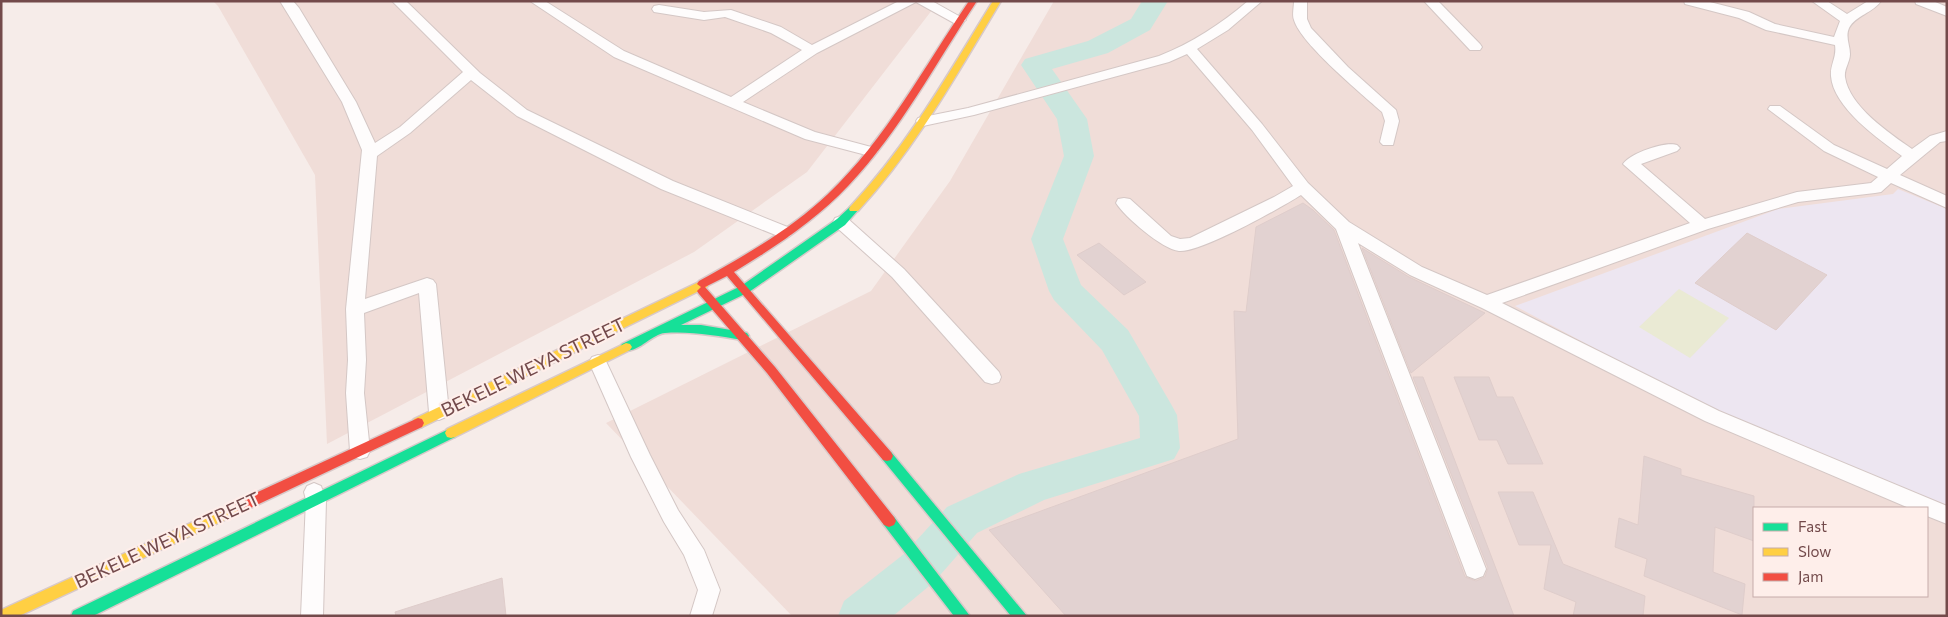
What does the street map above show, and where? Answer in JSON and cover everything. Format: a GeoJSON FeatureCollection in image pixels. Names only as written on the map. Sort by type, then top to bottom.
{"type":"FeatureCollection","features":[{"type":"Feature","properties":{"kind":"main road","name":"BEKELE WEYA STREET"},"geometry":{"type":"LineString","coordinates":[[3,616],[360,451],[699,287],[728,271],[822,205],[870,151],[904,106],[973,1]]}},
{"type":"Feature","properties":{"kind":"main road"},"geometry":{"type":"LineString","coordinates":[[78,616],[715,304],[745,289],[777,268],[841,222],[873,190],[923,121],[997,1]]}},
{"type":"Feature","properties":{"kind":"main road"},"geometry":{"type":"LineString","coordinates":[[775,282],[777,268]]}},
{"type":"Feature","properties":{"kind":"main road"},"geometry":{"type":"LineString","coordinates":[[728,271],[933,510],[1020,616]]}},
{"type":"Feature","properties":{"kind":"main road"},"geometry":{"type":"LineString","coordinates":[[699,287],[743,336],[963,616]]}},
{"type":"Feature","properties":{"kind":"main road"},"geometry":{"type":"LineString","coordinates":[[773,300],[772,310],[775,325]]}},
{"type":"Feature","properties":{"kind":"main road"},"geometry":{"type":"LineString","coordinates":[[659,331],[701,330],[743,336]]}},
{"type":"Feature","properties":{"kind":"street"},"geometry":{"type":"LineString","coordinates":[[398,1],[471,73],[522,113],[667,185],[784,232]]}},
{"type":"Feature","properties":{"kind":"street"},"geometry":{"type":"LineString","coordinates":[[536,1],[619,54],[810,136],[870,151]]}},
{"type":"Feature","properties":{"kind":"street"},"geometry":{"type":"LineString","coordinates":[[732,102],[812,50],[910,1]]}},
{"type":"Feature","properties":{"kind":"street"},"geometry":{"type":"LineString","coordinates":[[922,1],[959,20]]}},
{"type":"Feature","properties":{"kind":"street"},"geometry":{"type":"LineString","coordinates":[[923,121],[969,112],[1164,59],[1190,49],[1236,18],[1256,1]]}},
{"type":"Feature","properties":{"kind":"street"},"geometry":{"type":"LineString","coordinates":[[1301,1],[1300,19],[1305,30],[1343,70],[1389,110],[1392,121],[1388,142]]}},
{"type":"Feature","properties":{"kind":"street"},"geometry":{"type":"LineString","coordinates":[[1430,1],[1475,47]]}},
{"type":"Feature","properties":{"kind":"street"},"geometry":{"type":"LineString","coordinates":[[1690,1],[1744,14],[1771,27],[1839,42]]}},
{"type":"Feature","properties":{"kind":"street"},"geometry":{"type":"LineString","coordinates":[[1818,1],[1847,20]]}},
{"type":"Feature","properties":{"kind":"street"},"geometry":{"type":"LineString","coordinates":[[1875,1],[1861,13],[1847,20],[1840,35],[1839,42],[1843,56],[1838,74],[1842,90],[1857,110],[1883,136],[1912,156]]}},
{"type":"Feature","properties":{"kind":"street"},"geometry":{"type":"LineString","coordinates":[[1921,1],[1947,12]]}},
{"type":"Feature","properties":{"kind":"street"},"geometry":{"type":"LineString","coordinates":[[291,3],[349,102],[371,153],[354,309],[357,360],[355,393],[360,451]]}},
{"type":"Feature","properties":{"kind":"street"},"geometry":{"type":"LineString","coordinates":[[659,9],[704,16],[726,13],[776,30],[812,50]]}},
{"type":"Feature","properties":{"kind":"street"},"geometry":{"type":"LineString","coordinates":[[1190,49],[1257,128],[1302,187],[1343,226],[1416,270],[1488,303],[1712,416],[1947,515]]}},
{"type":"Feature","properties":{"kind":"street"},"geometry":{"type":"LineString","coordinates":[[371,153],[405,130],[471,73]]}},
{"type":"Feature","properties":{"kind":"street"},"geometry":{"type":"LineString","coordinates":[[1775,109],[1829,148],[1947,203]]}},
{"type":"Feature","properties":{"kind":"street"},"geometry":{"type":"LineString","coordinates":[[1488,303],[1498,297],[1702,225],[1797,197],[1875,188],[1935,139],[1947,136]]}},
{"type":"Feature","properties":{"kind":"street"},"geometry":{"type":"LineString","coordinates":[[1672,148],[1639,158],[1631,164],[1702,225]]}},
{"type":"Feature","properties":{"kind":"street"},"geometry":{"type":"LineString","coordinates":[[1124,203],[1165,240],[1179,244],[1193,244],[1302,187]]}},
{"type":"Feature","properties":{"kind":"street"},"geometry":{"type":"LineString","coordinates":[[841,222],[898,273],[992,377]]}},
{"type":"Feature","properties":{"kind":"street"},"geometry":{"type":"LineString","coordinates":[[1343,226],[1475,569]]}},
{"type":"Feature","properties":{"kind":"street"},"geometry":{"type":"LineString","coordinates":[[354,309],[427,284],[436,398],[439,412]]}},
{"type":"Feature","properties":{"kind":"street"},"geometry":{"type":"LineString","coordinates":[[598,362],[641,457],[671,516],[693,550],[709,590],[701,616]]}},
{"type":"Feature","properties":{"kind":"street"},"geometry":{"type":"LineString","coordinates":[[310,474],[316,500],[312,616]]}},
{"type":"Feature","properties":{"kind":"shaded area"},"geometry":{"type":"Polygon","coordinates":[[[213,1],[939,1],[807,172],[694,252],[327,444],[315,175],[218,6],[213,1]]]}},
{"type":"Feature","properties":{"kind":"shaded area"},"geometry":{"type":"Polygon","coordinates":[[[1054,1],[1947,1],[1947,616],[792,616],[606,423],[871,291],[950,181],[1054,1]]]}},
{"type":"Feature","properties":{"kind":"shaded area"},"geometry":{"type":"Polygon","coordinates":[[[1898,189],[1947,209],[1947,505],[1719,414],[1515,306],[1778,209],[1893,194],[1898,189]]]}},
{"type":"Feature","properties":{"kind":"green space"},"geometry":{"type":"Polygon","coordinates":[[[1679,289],[1729,318],[1690,358],[1639,327],[1679,289]]]}},
{"type":"Feature","properties":{"kind":"building"},"geometry":{"type":"Polygon","coordinates":[[[1303,203],[1334,230],[1465,577],[1476,581],[1485,577],[1488,568],[1413,377],[1423,377],[1514,616],[1066,616],[989,530],[1238,439],[1234,311],[1246,312],[1256,227],[1303,203]]]}},
{"type":"Feature","properties":{"kind":"building"},"geometry":{"type":"Polygon","coordinates":[[[1747,233],[1827,275],[1776,330],[1695,283],[1747,233]]]}},
{"type":"Feature","properties":{"kind":"building"},"geometry":{"type":"Polygon","coordinates":[[[1099,243],[1146,282],[1124,295],[1077,255],[1099,243]]]}},
{"type":"Feature","properties":{"kind":"building"},"geometry":{"type":"Polygon","coordinates":[[[1362,248],[1409,277],[1485,313],[1411,373],[1362,248]]]}},
{"type":"Feature","properties":{"kind":"building"},"geometry":{"type":"Polygon","coordinates":[[[1454,377],[1489,377],[1497,397],[1513,397],[1543,464],[1508,464],[1497,440],[1479,440],[1454,377]]]}},
{"type":"Feature","properties":{"kind":"building"},"geometry":{"type":"Polygon","coordinates":[[[1644,456],[1681,469],[1681,475],[1754,496],[1753,541],[1715,527],[1713,572],[1745,584],[1742,615],[1644,576],[1647,559],[1615,547],[1619,518],[1638,525],[1644,456]]]}},
{"type":"Feature","properties":{"kind":"building"},"geometry":{"type":"Polygon","coordinates":[[[1498,492],[1533,492],[1563,564],[1645,596],[1643,616],[1573,616],[1576,602],[1544,589],[1551,545],[1519,545],[1498,492]]]}},
{"type":"Feature","properties":{"kind":"building"},"geometry":{"type":"Polygon","coordinates":[[[502,578],[506,616],[396,616],[395,612],[502,578]]]}},
{"type":"Feature","properties":{"kind":"waterway"},"geometry":{"type":"LineString","coordinates":[[860,616],[919,568],[962,520],[1033,486],[1160,448],[1158,415],[1115,340],[1066,291],[1047,239],[1079,156],[1072,119],[1035,65],[1098,47],[1141,24],[1155,1]]}},
{"type":"Feature","properties":{"kind":"traffic: fast"},"geometry":{"type":"LineString","coordinates":[[626,347],[745,289],[841,222],[854,209]]}},
{"type":"Feature","properties":{"kind":"traffic: fast"},"geometry":{"type":"LineString","coordinates":[[668,330],[701,329],[743,336]]}},
{"type":"Feature","properties":{"kind":"traffic: fast"},"geometry":{"type":"LineString","coordinates":[[78,616],[451,433]]}},
{"type":"Feature","properties":{"kind":"traffic: fast"},"geometry":{"type":"LineString","coordinates":[[887,456],[1020,616]]}},
{"type":"Feature","properties":{"kind":"traffic: fast"},"geometry":{"type":"LineString","coordinates":[[889,521],[963,616]]}},
{"type":"Feature","properties":{"kind":"traffic: slow"},"geometry":{"type":"LineString","coordinates":[[854,209],[895,162],[914,136],[997,1]]}},
{"type":"Feature","properties":{"kind":"traffic: slow"},"geometry":{"type":"LineString","coordinates":[[418,423],[703,284]]}},
{"type":"Feature","properties":{"kind":"traffic: slow"},"geometry":{"type":"LineString","coordinates":[[451,433],[626,347]]}},
{"type":"Feature","properties":{"kind":"traffic: slow"},"geometry":{"type":"LineString","coordinates":[[3,616],[241,506]]}},
{"type":"Feature","properties":{"kind":"traffic: jam"},"geometry":{"type":"LineString","coordinates":[[703,284],[779,239],[814,212],[846,182],[897,117],[973,1]]}},
{"type":"Feature","properties":{"kind":"traffic: jam"},"geometry":{"type":"LineString","coordinates":[[732,275],[887,456]]}},
{"type":"Feature","properties":{"kind":"traffic: jam"},"geometry":{"type":"LineString","coordinates":[[703,291],[771,370],[889,521]]}},
{"type":"Feature","properties":{"kind":"traffic: jam"},"geometry":{"type":"LineString","coordinates":[[241,506],[418,423]]}}]}
